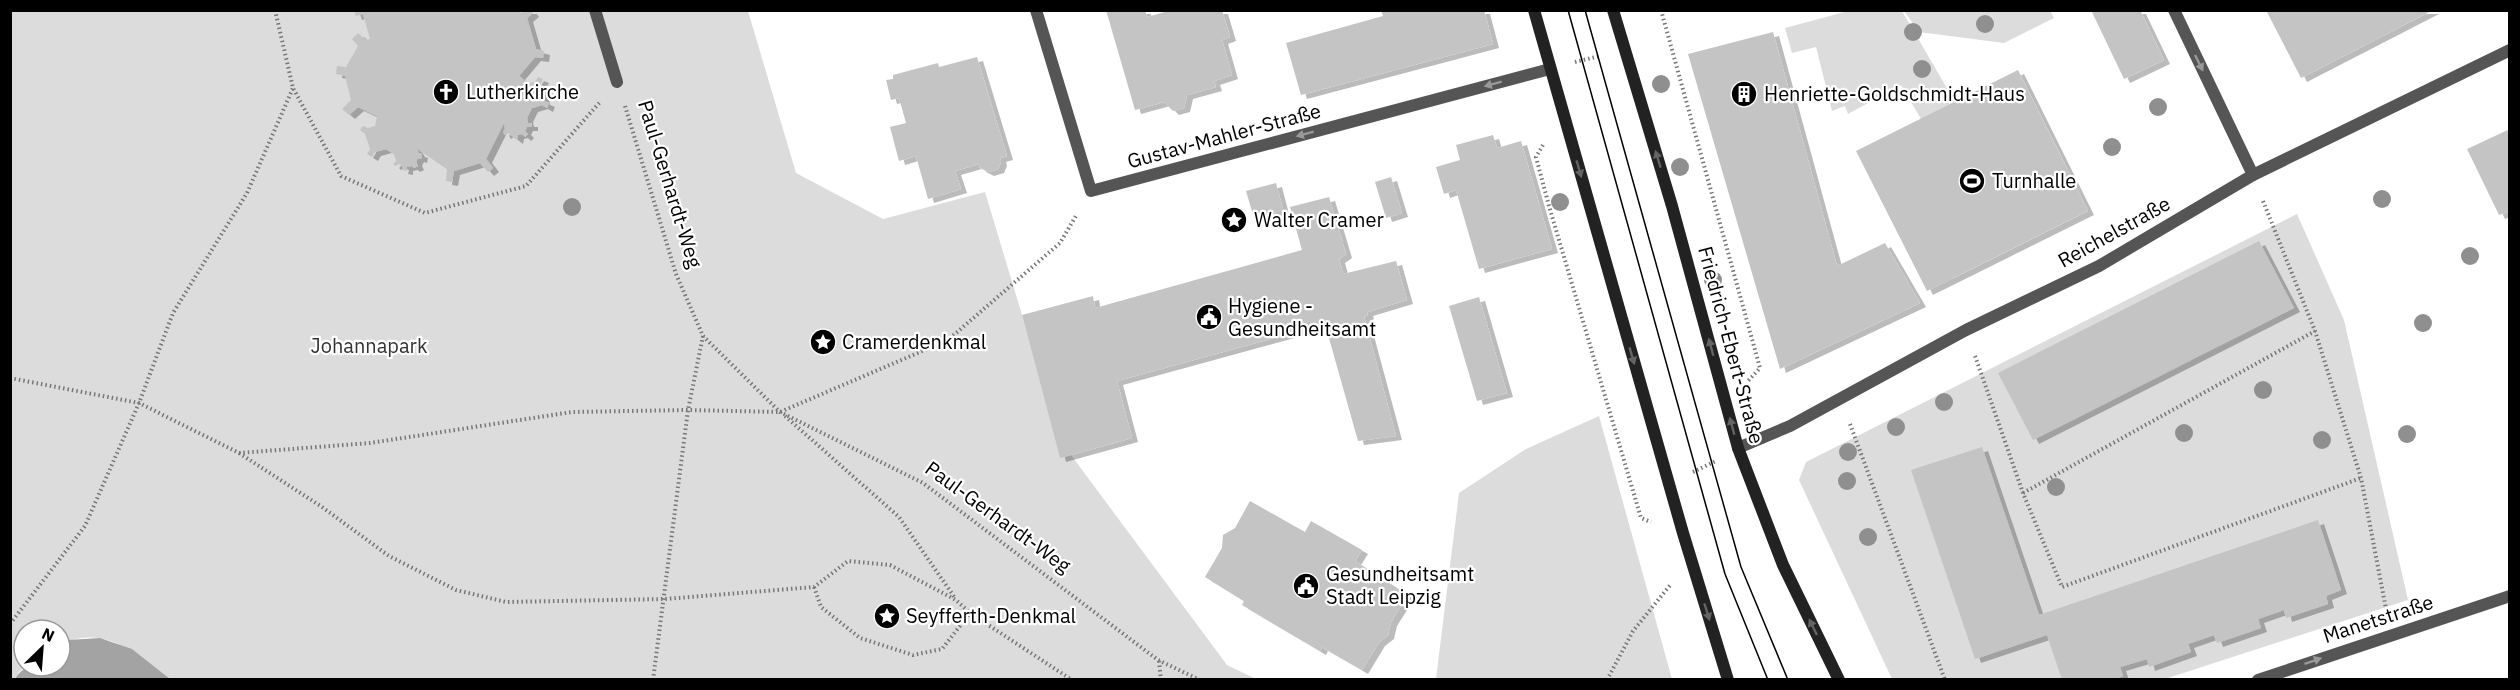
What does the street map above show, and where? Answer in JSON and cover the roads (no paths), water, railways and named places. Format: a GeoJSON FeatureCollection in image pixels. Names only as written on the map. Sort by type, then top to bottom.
{"type":"FeatureCollection","features":[{"type":"Feature","properties":{"kind":"main road"},"geometry":{"type":"LineString","coordinates":[[1534,10],[1689,556],[1728,680]]}},
{"type":"Feature","properties":{"kind":"main road","name":"Friedrich-Ebert-Straße"},"geometry":{"type":"LineString","coordinates":[[1613,10],[1672,206],[1738,448],[1783,565],[1839,680]]}},
{"type":"Feature","properties":{"kind":"street","name":"Paul-Gerhardt-Weg"},"geometry":{"type":"LineString","coordinates":[[595,10],[618,82]]}},
{"type":"Feature","properties":{"kind":"street","name":"Gustav-Mahler-Straße"},"geometry":{"type":"LineString","coordinates":[[1036,10],[1091,191],[1550,69]]}},
{"type":"Feature","properties":{"kind":"street"},"geometry":{"type":"LineString","coordinates":[[2174,10],[2253,175]]}},
{"type":"Feature","properties":{"kind":"street","name":"Reichelstraße"},"geometry":{"type":"LineString","coordinates":[[1738,448],[1790,426],[1966,330],[2099,266],[2253,175],[2510,50]]}},
{"type":"Feature","properties":{"kind":"street","name":"Manetstraße"},"geometry":{"type":"LineString","coordinates":[[2258,680],[2510,596]]}},
{"type":"Feature","properties":{"kind":"tram line"},"geometry":{"type":"LineString","coordinates":[[1568,10],[1725,574],[1768,680]]}},
{"type":"Feature","properties":{"kind":"tram line"},"geometry":{"type":"LineString","coordinates":[[1585,10],[1741,567],[1788,680]]}},
{"type":"Feature","properties":{"kind":"place","name":"Lutherkirche"},"geometry":{"type":"Point","coordinates":[446,92]}},
{"type":"Feature","properties":{"kind":"place","name":"Henriette-Goldschmidt-Haus"},"geometry":{"type":"Point","coordinates":[1744,94]}},
{"type":"Feature","properties":{"kind":"place","name":"Turnhalle"},"geometry":{"type":"Point","coordinates":[1972,181]}},
{"type":"Feature","properties":{"kind":"place","name":"Walter Cramer"},"geometry":{"type":"Point","coordinates":[1234,220]}},
{"type":"Feature","properties":{"kind":"place","name":"Hygiene - Gesundheitsamt"},"geometry":{"type":"Point","coordinates":[1209,317]}},
{"type":"Feature","properties":{"kind":"place","name":"Cramerdenkmal"},"geometry":{"type":"Point","coordinates":[823,342]}},
{"type":"Feature","properties":{"kind":"place","name":"Gesundheitsamt Stadt Leipzig"},"geometry":{"type":"Point","coordinates":[1306,586]}},
{"type":"Feature","properties":{"kind":"place","name":"Seyfferth-Denkmal"},"geometry":{"type":"Point","coordinates":[887,616]}},
{"type":"Feature","properties":{"kind":"park label","name":"Johannapark"},"geometry":{"type":"Point","coordinates":[369,346]}}]}
